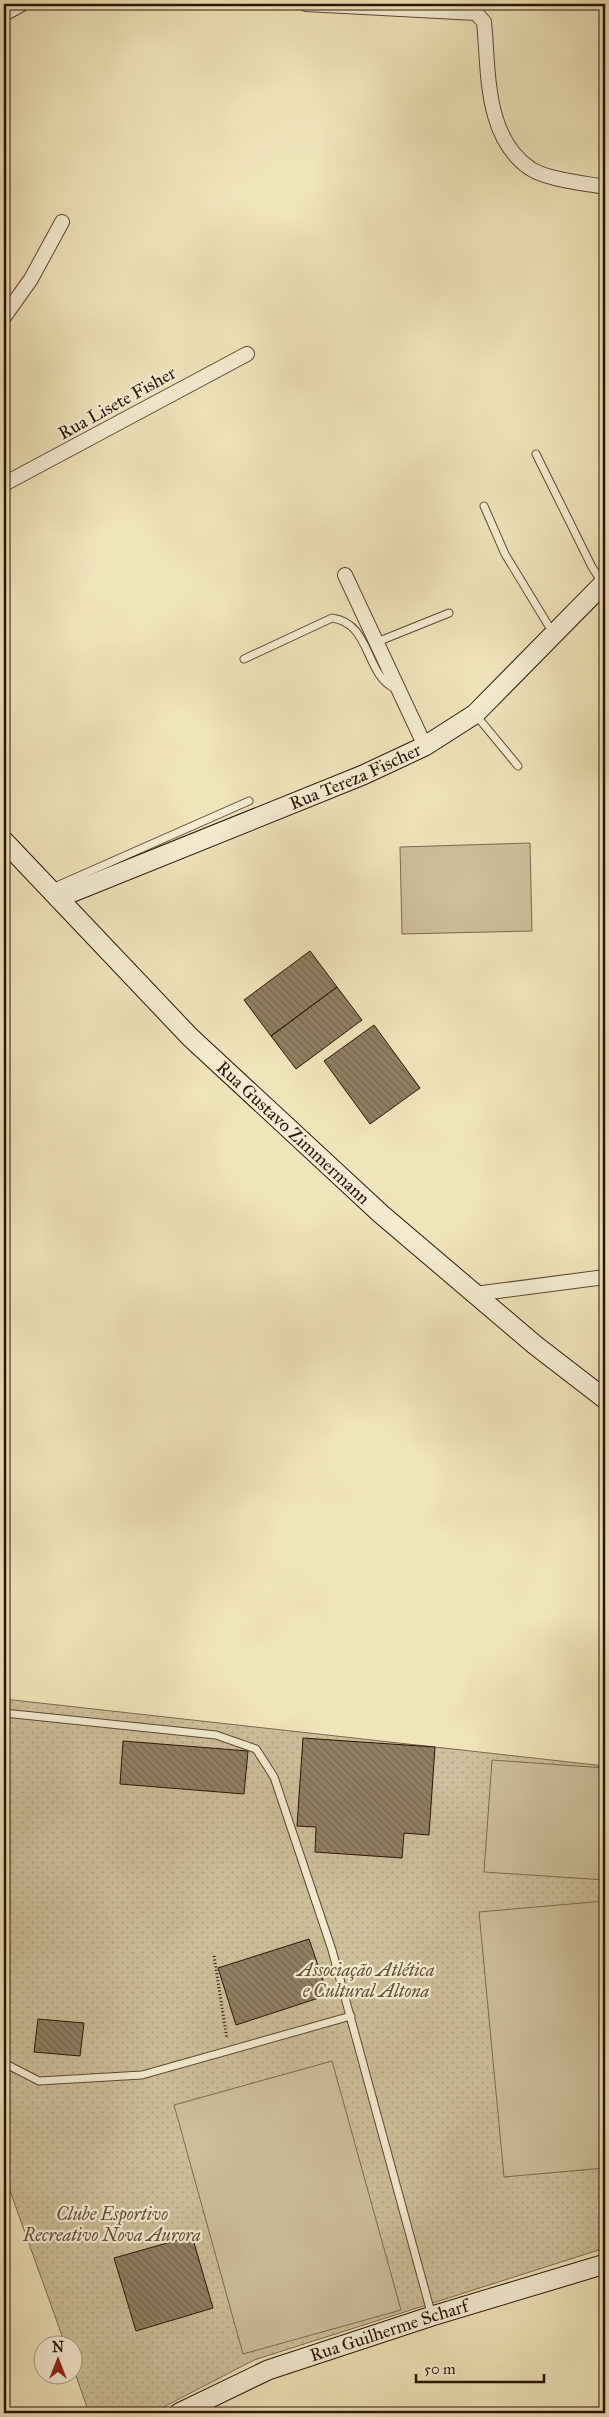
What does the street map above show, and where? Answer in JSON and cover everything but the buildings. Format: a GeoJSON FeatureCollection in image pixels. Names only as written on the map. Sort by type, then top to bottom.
{"type":"FeatureCollection","features":[{"type":"Feature","properties":{"kind":"street"},"geometry":{"type":"LineString","coordinates":[[4,14],[22,4]]}},
{"type":"Feature","properties":{"kind":"street"},"geometry":{"type":"LineString","coordinates":[[306,4],[476,13],[484,22],[492,110],[511,151],[532,169],[605,187]]}},
{"type":"Feature","properties":{"kind":"street"},"geometry":{"type":"LineString","coordinates":[[4,318],[31,279],[62,222]]}},
{"type":"Feature","properties":{"kind":"street","name":"Rua Lisete Fisher"},"geometry":{"type":"LineString","coordinates":[[4,484],[247,354]]}},
{"type":"Feature","properties":{"kind":"street"},"geometry":{"type":"LineString","coordinates":[[345,575],[425,746]]}},
{"type":"Feature","properties":{"kind":"street","name":"Rua Tereza Fischer"},"geometry":{"type":"LineString","coordinates":[[54,893],[363,775],[425,746],[475,714],[604,583]]}},
{"type":"Feature","properties":{"kind":"street","name":"Rua Gustavo Zimmermann"},"geometry":{"type":"LineString","coordinates":[[4,841],[190,1037],[381,1214],[535,1345],[605,1399]]}},
{"type":"Feature","properties":{"kind":"street"},"geometry":{"type":"LineString","coordinates":[[475,1294],[605,1277]]}},
{"type":"Feature","properties":{"kind":"street","name":"Rua Guilherme Scharf"},"geometry":{"type":"LineString","coordinates":[[179,2413],[268,2370],[432,2316],[605,2264]]}},
{"type":"Feature","properties":{"kind":"lane"},"geometry":{"type":"LineString","coordinates":[[536,454],[592,567],[604,583]]}},
{"type":"Feature","properties":{"kind":"lane"},"geometry":{"type":"LineString","coordinates":[[484,506],[505,554],[554,634]]}},
{"type":"Feature","properties":{"kind":"lane"},"geometry":{"type":"LineString","coordinates":[[377,642],[449,614]]}},
{"type":"Feature","properties":{"kind":"lane"},"geometry":{"type":"LineString","coordinates":[[244,659],[332,618],[343,620],[353,626],[385,680],[399,690]]}},
{"type":"Feature","properties":{"kind":"lane"},"geometry":{"type":"LineString","coordinates":[[475,714],[518,766]]}},
{"type":"Feature","properties":{"kind":"lane"},"geometry":{"type":"LineString","coordinates":[[54,893],[249,801]]}},
{"type":"Feature","properties":{"kind":"lane"},"geometry":{"type":"LineString","coordinates":[[4,1713],[216,1734],[256,1749],[274,1776],[319,1909],[351,2016],[432,2316]]}},
{"type":"Feature","properties":{"kind":"lane"},"geometry":{"type":"LineString","coordinates":[[4,2063],[39,2081],[142,2075],[351,2016]]}},
{"type":"Feature","properties":{"kind":"path"},"geometry":{"type":"LineString","coordinates":[[214,1956],[228,2050]]}},
{"type":"Feature","properties":{"kind":"green space"},"geometry":{"type":"Polygon","coordinates":[[[530,843],[532,931],[402,934],[400,847],[530,843]]]}},
{"type":"Feature","properties":{"kind":"green space","name":"Associação Atlética e Cultural Altona"},"geometry":{"type":"Polygon","coordinates":[[[4,1699],[605,1766],[605,2248],[254,2360],[152,2413],[89,2413],[79,2384],[82,2384],[82,2334],[61,2334],[4,2174],[4,1699]]]}},
{"type":"Feature","properties":{"kind":"green space"},"geometry":{"type":"Polygon","coordinates":[[[492,1760],[605,1768],[605,1880],[484,1872],[492,1760]]]}},
{"type":"Feature","properties":{"kind":"green space"},"geometry":{"type":"Polygon","coordinates":[[[605,1901],[605,2168],[504,2177],[479,1912],[605,1901]]]}},
{"type":"Feature","properties":{"kind":"green space"},"geometry":{"type":"Polygon","coordinates":[[[332,2061],[401,2310],[243,2354],[174,2105],[332,2061]]]}},
{"type":"Feature","properties":{"kind":"park label","name":"Clube Esportivo Recreativo Nova Aurora"},"geometry":{"type":"Point","coordinates":[112,2224]}}]}
